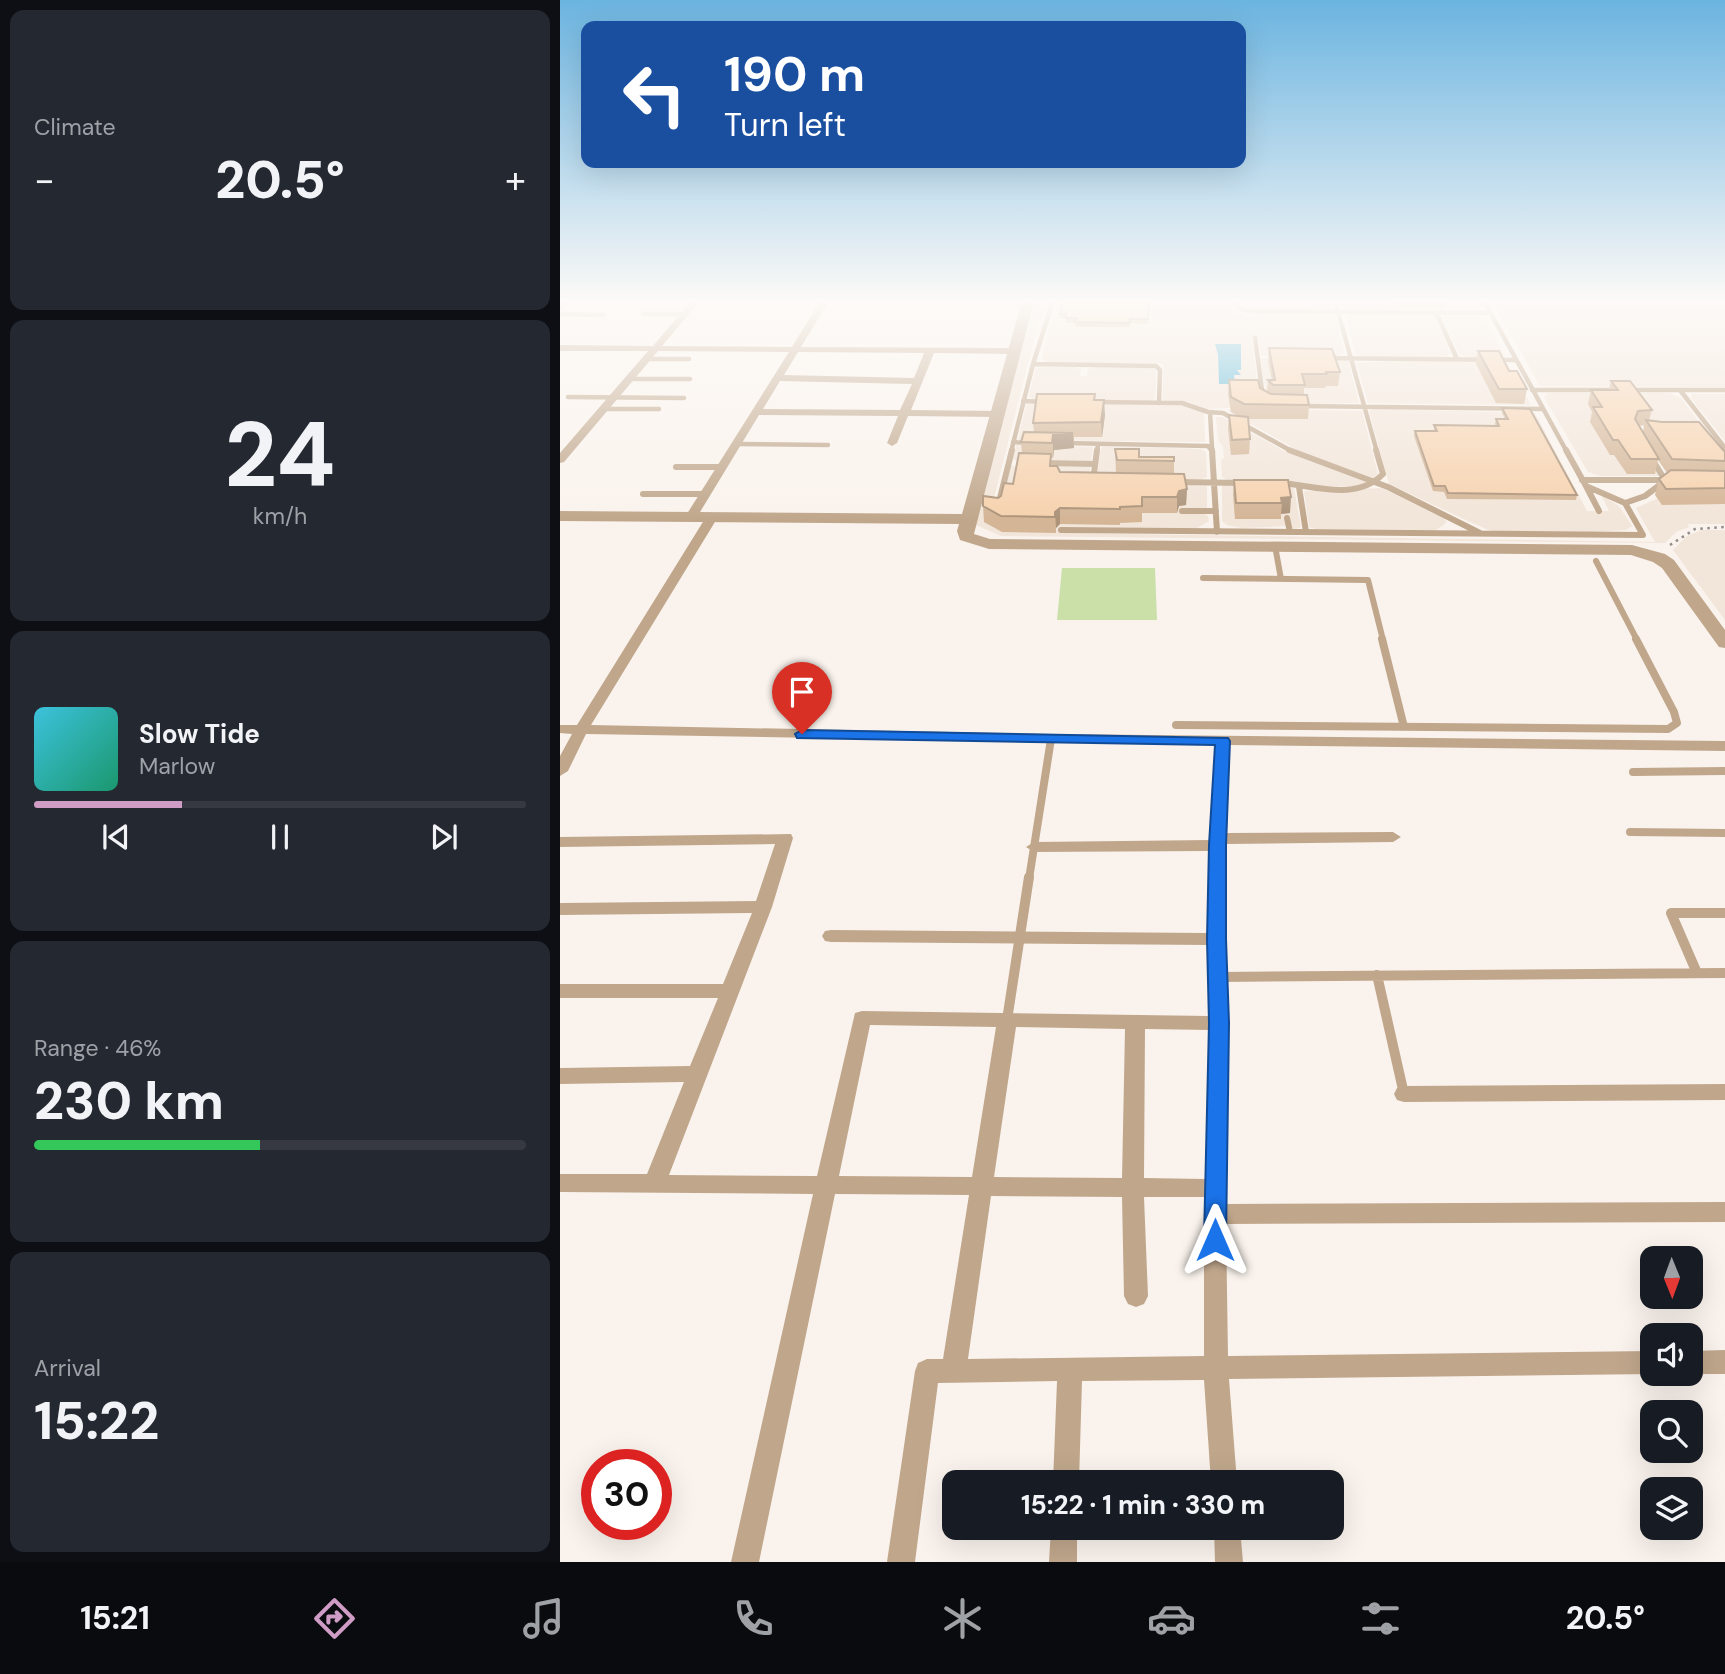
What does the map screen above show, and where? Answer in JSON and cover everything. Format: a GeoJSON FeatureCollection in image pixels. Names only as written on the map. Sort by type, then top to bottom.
{"type":"FeatureCollection","features":[{"type":"Feature","properties":{"kind":"street"},"geometry":{"type":"LineString","coordinates":[[560,460],[634,374]]}},
{"type":"Feature","properties":{"kind":"street"},"geometry":{"type":"LineString","coordinates":[[691,517],[780,374]]}},
{"type":"Feature","properties":{"kind":"street"},"geometry":{"type":"LineString","coordinates":[[892,443],[921,374]]}},
{"type":"Feature","properties":{"kind":"street"},"geometry":{"type":"LineString","coordinates":[[1009,374],[966,537],[989,544],[1632,550],[1659,558],[1668,564],[1725,643]]}},
{"type":"Feature","properties":{"kind":"street"},"geometry":{"type":"LineString","coordinates":[[778,378],[918,380]]}},
{"type":"Feature","properties":{"kind":"street"},"geometry":{"type":"LineString","coordinates":[[756,412],[998,414]]}},
{"type":"Feature","properties":{"kind":"street"},"geometry":{"type":"LineString","coordinates":[[560,516],[969,519]]}},
{"type":"Feature","properties":{"kind":"street"},"geometry":{"type":"LineString","coordinates":[[560,771],[581,730],[712,517]]}},
{"type":"Feature","properties":{"kind":"street"},"geometry":{"type":"LineString","coordinates":[[560,729],[1051,739],[1725,746]]}},
{"type":"Feature","properties":{"kind":"street"},"geometry":{"type":"LineString","coordinates":[[1223,741],[1216,939],[1219,1023],[1215,1214],[1216,1369],[1223,1470]]}},
{"type":"Feature","properties":{"kind":"street"},"geometry":{"type":"LineString","coordinates":[[1034,847],[1393,837]]}},
{"type":"Feature","properties":{"kind":"street"},"geometry":{"type":"LineString","coordinates":[[560,842],[785,838],[763,907],[654,1184]]}},
{"type":"Feature","properties":{"kind":"street"},"geometry":{"type":"LineString","coordinates":[[560,909],[763,907]]}},
{"type":"Feature","properties":{"kind":"street"},"geometry":{"type":"LineString","coordinates":[[831,936],[1216,939]]}},
{"type":"Feature","properties":{"kind":"street"},"geometry":{"type":"LineString","coordinates":[[560,991],[730,990]]}},
{"type":"Feature","properties":{"kind":"street"},"geometry":{"type":"LineString","coordinates":[[745,1562],[862,1017],[1219,1023]]}},
{"type":"Feature","properties":{"kind":"street"},"geometry":{"type":"LineString","coordinates":[[954,1370],[1007,1020]]}},
{"type":"Feature","properties":{"kind":"street"},"geometry":{"type":"LineString","coordinates":[[1135,1021],[1133,1188],[1136,1296]]}},
{"type":"Feature","properties":{"kind":"street"},"geometry":{"type":"LineString","coordinates":[[560,1076],[699,1074]]}},
{"type":"Feature","properties":{"kind":"street"},"geometry":{"type":"LineString","coordinates":[[1404,1094],[1725,1092]]}},
{"type":"Feature","properties":{"kind":"street"},"geometry":{"type":"LineString","coordinates":[[560,1184],[1216,1188]]}},
{"type":"Feature","properties":{"kind":"street"},"geometry":{"type":"LineString","coordinates":[[1215,1214],[1725,1212]]}},
{"type":"Feature","properties":{"kind":"street"},"geometry":{"type":"LineString","coordinates":[[1703,1363],[1725,1362]]}},
{"type":"Feature","properties":{"kind":"street"},"geometry":{"type":"LineString","coordinates":[[901,1562],[927,1371],[1640,1363]]}},
{"type":"Feature","properties":{"kind":"street"},"geometry":{"type":"LineString","coordinates":[[1066,1470],[1070,1368]]}},
{"type":"Feature","properties":{"kind":"street"},"geometry":{"type":"LineString","coordinates":[[1063,1562],[1064,1540]]}},
{"type":"Feature","properties":{"kind":"street"},"geometry":{"type":"LineString","coordinates":[[1228,1540],[1230,1562]]}},
{"type":"Feature","properties":{"kind":"lane"},"geometry":{"type":"LineString","coordinates":[[997,509],[1030,374]]}},
{"type":"Feature","properties":{"kind":"lane"},"geometry":{"type":"LineString","coordinates":[[1159,374],[1159,403]]}},
{"type":"Feature","properties":{"kind":"lane"},"geometry":{"type":"LineString","coordinates":[[1260,374],[1265,402]]}},
{"type":"Feature","properties":{"kind":"lane"},"geometry":{"type":"LineString","coordinates":[[1277,483],[1289,483],[1299,488],[1359,488],[1376,482],[1383,474],[1356,374]]}},
{"type":"Feature","properties":{"kind":"lane"},"geometry":{"type":"LineString","coordinates":[[1523,374],[1599,511]]}},
{"type":"Feature","properties":{"kind":"lane"},"geometry":{"type":"LineString","coordinates":[[630,379],[691,379]]}},
{"type":"Feature","properties":{"kind":"lane"},"geometry":{"type":"LineString","coordinates":[[1532,390],[1725,390]]}},
{"type":"Feature","properties":{"kind":"lane"},"geometry":{"type":"LineString","coordinates":[[1680,390],[1725,448]]}},
{"type":"Feature","properties":{"kind":"lane"},"geometry":{"type":"LineString","coordinates":[[568,397],[684,398]]}},
{"type":"Feature","properties":{"kind":"lane"},"geometry":{"type":"LineString","coordinates":[[1023,401],[1050,402]]}},
{"type":"Feature","properties":{"kind":"lane"},"geometry":{"type":"LineString","coordinates":[[1091,402],[1188,404],[1210,412],[1223,413],[1291,451],[1376,482],[1483,534]]}},
{"type":"Feature","properties":{"kind":"lane"},"geometry":{"type":"LineString","coordinates":[[1298,406],[1542,409]]}},
{"type":"Feature","properties":{"kind":"lane"},"geometry":{"type":"LineString","coordinates":[[604,409],[659,409]]}},
{"type":"Feature","properties":{"kind":"lane"},"geometry":{"type":"LineString","coordinates":[[1210,412],[1217,532]]}},
{"type":"Feature","properties":{"kind":"lane"},"geometry":{"type":"LineString","coordinates":[[1698,429],[1711,429]]}},
{"type":"Feature","properties":{"kind":"lane"},"geometry":{"type":"LineString","coordinates":[[1013,442],[1037,443]]}},
{"type":"Feature","properties":{"kind":"lane"},"geometry":{"type":"LineString","coordinates":[[1062,443],[1200,445],[1212,448]]}},
{"type":"Feature","properties":{"kind":"lane"},"geometry":{"type":"LineString","coordinates":[[1093,481],[1098,443]]}},
{"type":"Feature","properties":{"kind":"lane"},"geometry":{"type":"LineString","coordinates":[[736,444],[828,445]]}},
{"type":"Feature","properties":{"kind":"lane"},"geometry":{"type":"LineString","coordinates":[[1650,457],[1665,480]]}},
{"type":"Feature","properties":{"kind":"lane"},"geometry":{"type":"LineString","coordinates":[[1008,463],[1020,463]]}},
{"type":"Feature","properties":{"kind":"lane"},"geometry":{"type":"LineString","coordinates":[[1033,463],[1095,464]]}},
{"type":"Feature","properties":{"kind":"lane"},"geometry":{"type":"LineString","coordinates":[[676,467],[722,467]]}},
{"type":"Feature","properties":{"kind":"lane"},"geometry":{"type":"LineString","coordinates":[[1625,503],[1645,496],[1665,480]]}},
{"type":"Feature","properties":{"kind":"lane"},"geometry":{"type":"LineString","coordinates":[[1584,483],[1677,480]]}},
{"type":"Feature","properties":{"kind":"lane"},"geometry":{"type":"LineString","coordinates":[[1083,481],[1107,481]]}},
{"type":"Feature","properties":{"kind":"lane"},"geometry":{"type":"LineString","coordinates":[[1161,482],[1252,483]]}},
{"type":"Feature","properties":{"kind":"lane"},"geometry":{"type":"LineString","coordinates":[[1061,530],[1643,535],[1625,503],[1584,483]]}},
{"type":"Feature","properties":{"kind":"lane"},"geometry":{"type":"LineString","coordinates":[[1299,488],[1306,532]]}},
{"type":"Feature","properties":{"kind":"lane"},"geometry":{"type":"LineString","coordinates":[[643,494],[704,494]]}},
{"type":"Feature","properties":{"kind":"lane"},"geometry":{"type":"LineString","coordinates":[[1182,511],[1216,511]]}},
{"type":"Feature","properties":{"kind":"lane"},"geometry":{"type":"LineString","coordinates":[[1287,518],[1290,532]]}},
{"type":"Feature","properties":{"kind":"lane"},"geometry":{"type":"LineString","coordinates":[[1275,546],[1281,579]]}},
{"type":"Feature","properties":{"kind":"lane"},"geometry":{"type":"LineString","coordinates":[[1176,725],[1668,729],[1678,723],[1674,712],[1596,561]]}},
{"type":"Feature","properties":{"kind":"lane"},"geometry":{"type":"LineString","coordinates":[[1203,578],[1368,580],[1404,727]]}},
{"type":"Feature","properties":{"kind":"lane"},"geometry":{"type":"LineString","coordinates":[[1007,1020],[1051,739]]}},
{"type":"Feature","properties":{"kind":"lane"},"geometry":{"type":"LineString","coordinates":[[1633,772],[1725,771]]}},
{"type":"Feature","properties":{"kind":"lane"},"geometry":{"type":"LineString","coordinates":[[1630,832],[1725,833]]}},
{"type":"Feature","properties":{"kind":"lane"},"geometry":{"type":"LineString","coordinates":[[1697,973],[1671,913],[1725,913]]}},
{"type":"Feature","properties":{"kind":"lane"},"geometry":{"type":"LineString","coordinates":[[1219,976],[1725,973]]}},
{"type":"Feature","properties":{"kind":"lane"},"geometry":{"type":"LineString","coordinates":[[1377,975],[1404,1094]]}},
{"type":"Feature","properties":{"kind":"path"},"geometry":{"type":"LineString","coordinates":[[1666,549],[1687,530],[1725,527]]}},
{"type":"Feature","properties":{"kind":"shaded area"},"geometry":{"type":"Polygon","coordinates":[[[1014,374],[1025,374],[991,510],[1000,510],[1011,466],[1090,467],[1089,479],[1207,486],[1207,507],[1203,513],[1208,516],[1209,521],[1197,528],[1062,527],[1061,533],[1655,542],[1636,508],[1680,483],[1725,483],[1725,524],[1688,524],[1689,527],[1676,532],[1665,543],[1001,536],[976,525],[1014,374]]]}},
{"type":"Feature","properties":{"kind":"shaded area"},"geometry":{"type":"Polygon","coordinates":[[[1034,374],[1087,376],[1156,374],[1155,399],[1150,401],[1035,400],[1029,397],[1034,374]]]}},
{"type":"Feature","properties":{"kind":"shaded area"},"geometry":{"type":"Polygon","coordinates":[[[1163,374],[1256,374],[1259,400],[1228,408],[1205,409],[1189,402],[1163,401],[1163,374]]]}},
{"type":"Feature","properties":{"kind":"shaded area"},"geometry":{"type":"Polygon","coordinates":[[[1263,374],[1352,374],[1359,403],[1288,404],[1267,398],[1263,374]]]}},
{"type":"Feature","properties":{"kind":"shaded area"},"geometry":{"type":"Polygon","coordinates":[[[1359,374],[1514,374],[1531,405],[1368,403],[1359,374]]]}},
{"type":"Feature","properties":{"kind":"shaded area"},"geometry":{"type":"Polygon","coordinates":[[[1533,374],[1725,374],[1725,387],[1540,386],[1533,374]]]}},
{"type":"Feature","properties":{"kind":"shaded area"},"geometry":{"type":"Polygon","coordinates":[[[1548,393],[1669,393],[1681,398],[1699,422],[1693,426],[1629,426],[1660,476],[1600,476],[1588,472],[1544,397],[1548,393]]]}},
{"type":"Feature","properties":{"kind":"shaded area"},"geometry":{"type":"Polygon","coordinates":[[[1692,394],[1725,394],[1725,441],[1691,398],[1692,394]]]}},
{"type":"Feature","properties":{"kind":"shaded area"},"geometry":{"type":"Polygon","coordinates":[[[1026,405],[1186,405],[1204,413],[1205,442],[1018,440],[1026,405]]]}},
{"type":"Feature","properties":{"kind":"shaded area"},"geometry":{"type":"Polygon","coordinates":[[[1235,408],[1362,411],[1378,474],[1373,478],[1297,450],[1228,411],[1235,408]]]}},
{"type":"Feature","properties":{"kind":"shaded area"},"geometry":{"type":"Polygon","coordinates":[[[1369,411],[1535,413],[1587,511],[1609,511],[1601,495],[1619,506],[1632,526],[1626,530],[1591,532],[1491,531],[1468,521],[1389,484],[1369,411]]]}},
{"type":"Feature","properties":{"kind":"shaded area"},"geometry":{"type":"Polygon","coordinates":[[[1216,417],[1222,417],[1286,452],[1366,482],[1359,486],[1309,486],[1295,481],[1227,480],[1222,477],[1223,447],[1218,440],[1216,417]]]}},
{"type":"Feature","properties":{"kind":"shaded area"},"geometry":{"type":"Polygon","coordinates":[[[1016,445],[1093,447],[1091,461],[1013,460],[1016,445]]]}},
{"type":"Feature","properties":{"kind":"shaded area"},"geometry":{"type":"Polygon","coordinates":[[[1101,446],[1201,449],[1206,452],[1207,477],[1198,480],[1097,479],[1101,446]]]}},
{"type":"Feature","properties":{"kind":"shaded area"},"geometry":{"type":"Polygon","coordinates":[[[1222,486],[1294,487],[1301,527],[1242,528],[1227,525],[1222,521],[1222,486]]]}},
{"type":"Feature","properties":{"kind":"shaded area"},"geometry":{"type":"Polygon","coordinates":[[[1382,488],[1445,518],[1446,523],[1436,530],[1309,527],[1304,491],[1382,488]]]}},
{"type":"Feature","properties":{"kind":"shaded area"},"geometry":{"type":"Polygon","coordinates":[[[1702,530],[1725,530],[1725,620],[1673,550],[1687,536],[1702,530]]]}},
{"type":"Feature","properties":{"kind":"green space"},"geometry":{"type":"Polygon","coordinates":[[[1062,568],[1155,568],[1157,620],[1057,620],[1062,568]]]}},
{"type":"Feature","properties":{"kind":"water"},"geometry":{"type":"Polygon","coordinates":[[[1219,374],[1241,375],[1234,375],[1235,384],[1219,384],[1219,374]]]}},
{"type":"Feature","properties":{"kind":"building"},"geometry":{"type":"Polygon","coordinates":[[[1274,374],[1327,374],[1302,374],[1305,385],[1273,385],[1268,380],[1275,380],[1274,374]]]}},
{"type":"Feature","properties":{"kind":"building"},"geometry":{"type":"Polygon","coordinates":[[[1491,374],[1519,374],[1527,389],[1499,389],[1491,374]]]}},
{"type":"Feature","properties":{"kind":"building"},"geometry":{"type":"Polygon","coordinates":[[[1229,380],[1258,380],[1260,388],[1271,394],[1307,395],[1309,405],[1244,404],[1231,397],[1229,380]]]}},
{"type":"Feature","properties":{"kind":"building"},"geometry":{"type":"Polygon","coordinates":[[[1611,381],[1630,381],[1652,410],[1638,411],[1635,419],[1659,459],[1631,459],[1618,440],[1613,440],[1593,407],[1602,407],[1591,390],[1618,390],[1611,381]]]}},
{"type":"Feature","properties":{"kind":"building"},"geometry":{"type":"Polygon","coordinates":[[[1037,394],[1095,394],[1094,400],[1104,400],[1101,422],[1033,423],[1037,394]]]}},
{"type":"Feature","properties":{"kind":"building"},"geometry":{"type":"Polygon","coordinates":[[[1502,408],[1530,409],[1577,495],[1448,493],[1445,486],[1434,486],[1415,431],[1437,431],[1434,425],[1499,426],[1496,419],[1508,419],[1502,408]]]}},
{"type":"Feature","properties":{"kind":"building"},"geometry":{"type":"Polygon","coordinates":[[[1229,415],[1248,417],[1250,439],[1232,440],[1229,415]]]}},
{"type":"Feature","properties":{"kind":"building"},"geometry":{"type":"Polygon","coordinates":[[[1646,420],[1699,422],[1725,452],[1725,461],[1672,459],[1646,420]]]}},
{"type":"Feature","properties":{"kind":"building"},"geometry":{"type":"Polygon","coordinates":[[[1024,432],[1073,433],[1053,435],[1052,443],[1021,442],[1024,432]]]}},
{"type":"Feature","properties":{"kind":"building"},"geometry":{"type":"Polygon","coordinates":[[[1115,449],[1139,449],[1139,457],[1174,457],[1174,461],[1117,460],[1115,449]]]}},
{"type":"Feature","properties":{"kind":"building"},"geometry":{"type":"Polygon","coordinates":[[[1019,453],[1051,454],[1050,466],[1057,466],[1060,472],[1184,474],[1187,489],[1179,491],[1177,497],[1142,497],[1142,506],[1120,509],[1060,508],[1055,512],[1055,517],[1001,516],[983,506],[983,496],[998,498],[1004,483],[1013,484],[1019,453]]]}},
{"type":"Feature","properties":{"kind":"building"},"geometry":{"type":"Polygon","coordinates":[[[1671,470],[1725,471],[1725,488],[1666,489],[1659,479],[1671,470]]]}},
{"type":"Feature","properties":{"kind":"building"},"geometry":{"type":"Polygon","coordinates":[[[1234,480],[1288,480],[1291,497],[1281,498],[1282,503],[1236,503],[1234,480]]]}},
{"type":"Feature","properties":{"kind":"route"},"geometry":{"type":"LineString","coordinates":[[802,734],[1223,741],[1216,939],[1219,1023],[1215,1240]]}}]}
